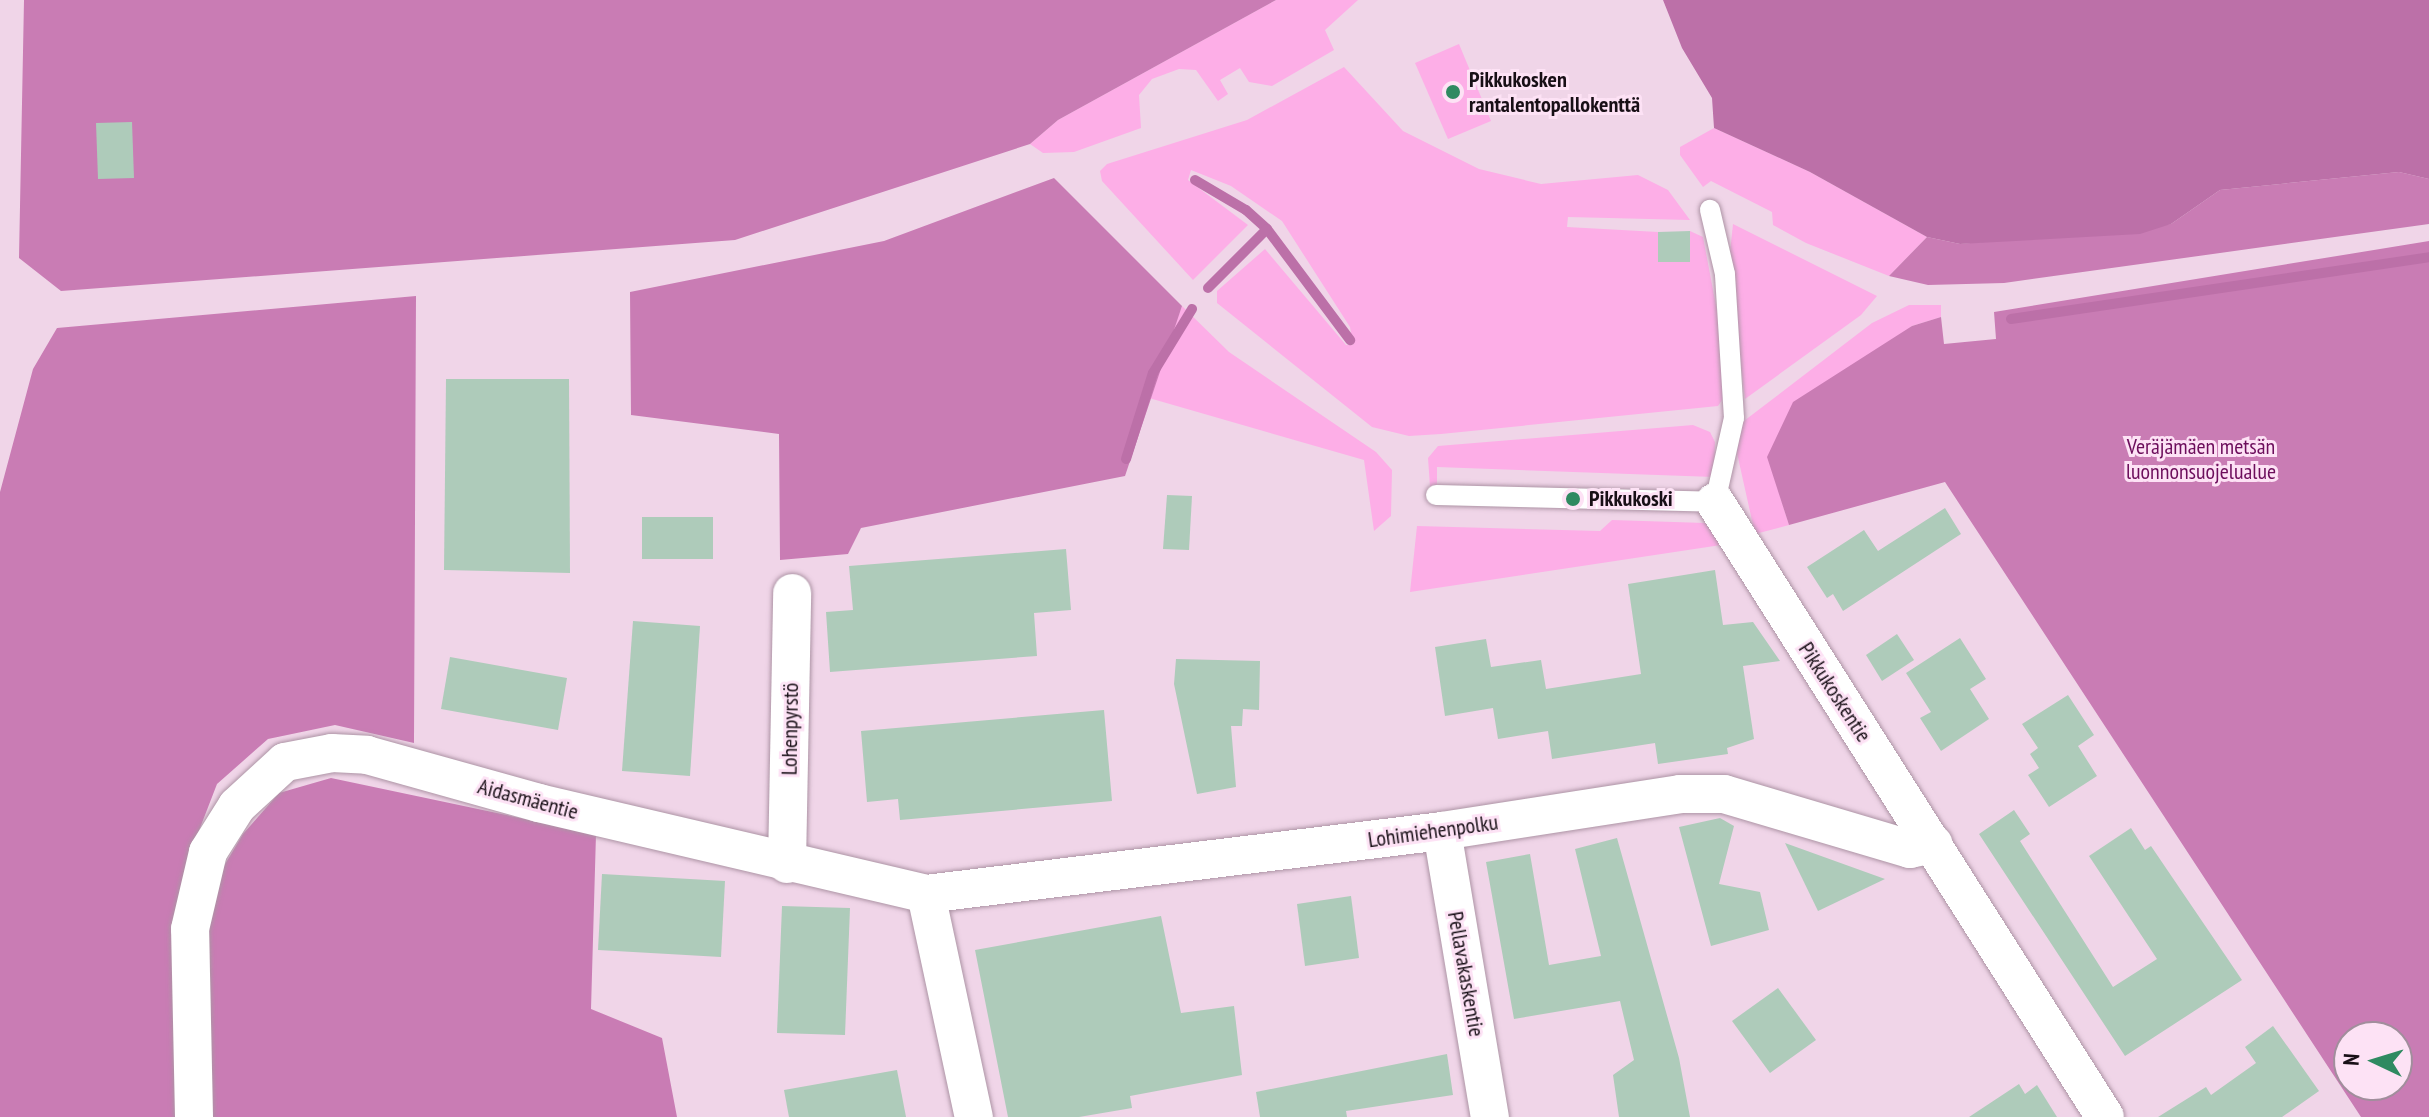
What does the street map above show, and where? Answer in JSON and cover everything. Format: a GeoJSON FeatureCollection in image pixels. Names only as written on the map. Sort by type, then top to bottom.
{"type":"FeatureCollection","features":[{"type":"Feature","properties":{"kind":"street","name":"Pikkukoskentie"},"geometry":{"type":"LineString","coordinates":[[1715,502],[2105,1117]]}},
{"type":"Feature","properties":{"kind":"street","name":"Lohenpyrstö"},"geometry":{"type":"LineString","coordinates":[[787,864],[792,593]]}},
{"type":"Feature","properties":{"kind":"street","name":"Aidasmäentie"},"geometry":{"type":"LineString","coordinates":[[194,1117],[190,929],[195,890],[208,852],[237,806],[285,762],[332,753],[367,755],[787,864],[926,894]]}},
{"type":"Feature","properties":{"kind":"street","name":"Lohimiehenpolku"},"geometry":{"type":"LineString","coordinates":[[926,894],[1442,831],[1708,793],[1910,849],[1933,844]]}},
{"type":"Feature","properties":{"kind":"street","name":"Pellavakaskentie"},"geometry":{"type":"LineString","coordinates":[[1442,831],[1490,1117]]}},
{"type":"Feature","properties":{"kind":"street"},"geometry":{"type":"LineString","coordinates":[[926,894],[974,1117]]}},
{"type":"Feature","properties":{"kind":"lane"},"geometry":{"type":"LineString","coordinates":[[1436,495],[1715,502],[1734,418],[1725,274],[1710,210]]}},
{"type":"Feature","properties":{"kind":"shaded area"},"geometry":{"type":"Polygon","coordinates":[[[1276,0],[1358,0],[1325,30],[1334,50],[1272,86],[1249,82],[1240,68],[1220,80],[1228,94],[1218,101],[1196,70],[1179,69],[1152,79],[1139,95],[1141,128],[1074,152],[1043,153],[1030,144],[1058,120],[1276,0]]]}},
{"type":"Feature","properties":{"kind":"shaded area"},"geometry":{"type":"Polygon","coordinates":[[[1663,0],[2429,0],[2429,179],[2399,172],[2220,190],[2171,224],[2140,234],[1960,244],[1927,237],[1810,172],[1714,128],[1712,98],[1682,48],[1663,0]]]}},
{"type":"Feature","properties":{"kind":"shaded area","name":"Pikkukosken rantalentopallokenttä"},"geometry":{"type":"Polygon","coordinates":[[[1459,44],[1491,121],[1448,139],[1415,63],[1459,44]]]}},
{"type":"Feature","properties":{"kind":"shaded area"},"geometry":{"type":"Polygon","coordinates":[[[1344,67],[1403,131],[1479,169],[1541,184],[1638,175],[1668,190],[1690,220],[1568,217],[1567,227],[1658,232],[1658,262],[1690,262],[1690,231],[1703,237],[1720,327],[1724,397],[1718,406],[1409,436],[1372,427],[1217,303],[1217,291],[1265,249],[1346,345],[1353,345],[1350,327],[1282,221],[1231,186],[1191,170],[1188,180],[1248,225],[1193,280],[1102,181],[1100,171],[1107,164],[1247,120],[1344,67]]]}},
{"type":"Feature","properties":{"kind":"shaded area"},"geometry":{"type":"Polygon","coordinates":[[[1714,128],[1810,172],[1927,237],[1889,276],[1806,243],[1773,225],[1772,212],[1711,181],[1703,187],[1680,155],[1680,147],[1714,128]]]}},
{"type":"Feature","properties":{"kind":"shaded area"},"geometry":{"type":"Polygon","coordinates":[[[1733,224],[1877,296],[1861,315],[1745,399],[1729,262],[1733,224]]]}},
{"type":"Feature","properties":{"kind":"shaded area"},"geometry":{"type":"Polygon","coordinates":[[[1909,305],[1941,305],[1941,317],[1912,326],[1768,457],[1789,525],[1755,534],[1737,453],[1740,424],[1872,323],[1909,305]]]}},
{"type":"Feature","properties":{"kind":"shaded area"},"geometry":{"type":"Polygon","coordinates":[[[1182,306],[1229,352],[1376,452],[1392,470],[1391,516],[1374,531],[1364,460],[1149,398],[1182,306]]]}},
{"type":"Feature","properties":{"kind":"shaded area"},"geometry":{"type":"Polygon","coordinates":[[[1693,425],[1710,432],[1715,442],[1714,477],[1437,467],[1437,487],[1430,486],[1428,458],[1438,446],[1693,425]]]}},
{"type":"Feature","properties":{"kind":"shaded area"},"geometry":{"type":"Polygon","coordinates":[[[1612,520],[1705,523],[1721,545],[1410,592],[1417,526],[1600,531],[1612,520]]]}},
{"type":"Feature","properties":{"kind":"green space"},"geometry":{"type":"Polygon","coordinates":[[[24,0],[1276,0],[1058,120],[1030,144],[735,240],[61,291],[19,258],[24,0]]]}},
{"type":"Feature","properties":{"kind":"green space"},"geometry":{"type":"Polygon","coordinates":[[[2399,172],[2429,179],[2429,224],[2004,283],[1928,285],[1889,276],[1927,237],[1960,244],[2171,224],[2220,190],[2399,172]]]}},
{"type":"Feature","properties":{"kind":"green space"},"geometry":{"type":"Polygon","coordinates":[[[1054,178],[1182,306],[1125,476],[861,528],[848,554],[780,560],[779,434],[631,415],[630,292],[884,241],[1054,178]]]}},
{"type":"Feature","properties":{"kind":"green space","name":"Veräjämäen metsän luonnonsuojelualue"},"geometry":{"type":"Polygon","coordinates":[[[2429,241],[2429,1117],[2361,1117],[2351,1101],[2413,1101],[2413,1021],[2333,1021],[2333,1074],[1945,482],[1789,525],[1767,457],[1793,402],[1912,326],[1941,317],[1944,344],[1996,339],[1994,312],[2429,241]]]}},
{"type":"Feature","properties":{"kind":"green space"},"geometry":{"type":"Polygon","coordinates":[[[416,296],[414,743],[335,725],[268,739],[217,784],[190,854],[181,1117],[0,1117],[0,492],[33,369],[57,328],[416,296]]]}},
{"type":"Feature","properties":{"kind":"green space"},"geometry":{"type":"Polygon","coordinates":[[[331,778],[596,834],[591,1009],[662,1038],[677,1117],[213,1117],[209,921],[218,876],[243,834],[279,793],[331,778]]]}},
{"type":"Feature","properties":{"kind":"building"},"geometry":{"type":"Polygon","coordinates":[[[132,122],[134,178],[98,179],[96,123],[132,122]]]}},
{"type":"Feature","properties":{"kind":"building"},"geometry":{"type":"Polygon","coordinates":[[[1690,231],[1690,262],[1658,262],[1658,232],[1690,231]]]}},
{"type":"Feature","properties":{"kind":"building"},"geometry":{"type":"Polygon","coordinates":[[[446,379],[569,379],[570,573],[444,570],[446,379]]]}},
{"type":"Feature","properties":{"kind":"building"},"geometry":{"type":"Polygon","coordinates":[[[1167,495],[1192,496],[1189,550],[1163,549],[1167,495]]]}},
{"type":"Feature","properties":{"kind":"building"},"geometry":{"type":"Polygon","coordinates":[[[1945,508],[1961,534],[1843,611],[1833,594],[1827,598],[1807,567],[1864,530],[1878,551],[1945,508]]]}},
{"type":"Feature","properties":{"kind":"building"},"geometry":{"type":"Polygon","coordinates":[[[642,517],[713,517],[713,559],[642,559],[642,517]]]}},
{"type":"Feature","properties":{"kind":"building"},"geometry":{"type":"Polygon","coordinates":[[[1066,549],[1071,610],[1034,613],[1037,656],[830,672],[826,612],[853,610],[849,566],[1066,549]]]}},
{"type":"Feature","properties":{"kind":"building"},"geometry":{"type":"Polygon","coordinates":[[[1715,570],[1723,625],[1753,622],[1780,661],[1743,666],[1754,739],[1727,748],[1728,754],[1658,764],[1655,743],[1552,759],[1548,731],[1498,739],[1493,708],[1445,716],[1435,647],[1486,639],[1491,667],[1541,660],[1546,689],[1641,674],[1628,584],[1715,570]]]}},
{"type":"Feature","properties":{"kind":"building"},"geometry":{"type":"Polygon","coordinates":[[[633,621],[700,626],[690,776],[622,771],[633,621]]]}},
{"type":"Feature","properties":{"kind":"building"},"geometry":{"type":"Polygon","coordinates":[[[1897,634],[1914,660],[1882,681],[1866,655],[1897,634]]]}},
{"type":"Feature","properties":{"kind":"building"},"geometry":{"type":"Polygon","coordinates":[[[1960,638],[1986,679],[1970,689],[1989,719],[1941,751],[1920,718],[1931,712],[1906,673],[1960,638]]]}},
{"type":"Feature","properties":{"kind":"building"},"geometry":{"type":"Polygon","coordinates":[[[450,657],[567,678],[558,730],[441,709],[450,657]]]}},
{"type":"Feature","properties":{"kind":"building"},"geometry":{"type":"Polygon","coordinates":[[[1176,659],[1260,661],[1259,710],[1243,709],[1242,726],[1231,726],[1236,787],[1197,794],[1174,684],[1176,659]]]}},
{"type":"Feature","properties":{"kind":"building"},"geometry":{"type":"Polygon","coordinates":[[[2068,695],[2094,735],[2078,746],[2097,776],[2049,807],[2028,775],[2039,768],[2030,754],[2038,748],[2022,724],[2068,695]]]}},
{"type":"Feature","properties":{"kind":"building"},"geometry":{"type":"Polygon","coordinates":[[[1104,710],[1112,801],[900,820],[898,799],[867,802],[861,731],[1104,710]]]}},
{"type":"Feature","properties":{"kind":"building"},"geometry":{"type":"Polygon","coordinates":[[[2014,810],[2030,834],[2020,841],[2113,987],[2157,959],[2089,856],[2131,828],[2145,850],[2151,846],[2242,980],[2125,1056],[1979,834],[2014,810]]]}},
{"type":"Feature","properties":{"kind":"building"},"geometry":{"type":"Polygon","coordinates":[[[1720,818],[1734,826],[1719,884],[1760,892],[1769,930],[1711,946],[1679,827],[1720,818]]]}},
{"type":"Feature","properties":{"kind":"building"},"geometry":{"type":"Polygon","coordinates":[[[1617,838],[1679,1058],[1690,1117],[1619,1117],[1613,1075],[1634,1060],[1620,1001],[1514,1019],[1486,862],[1530,854],[1549,965],[1601,956],[1575,849],[1617,838]]]}},
{"type":"Feature","properties":{"kind":"building"},"geometry":{"type":"Polygon","coordinates":[[[1785,843],[1885,879],[1818,911],[1785,843]]]}},
{"type":"Feature","properties":{"kind":"building"},"geometry":{"type":"Polygon","coordinates":[[[602,874],[725,881],[721,957],[598,950],[602,874]]]}},
{"type":"Feature","properties":{"kind":"building"},"geometry":{"type":"Polygon","coordinates":[[[1351,896],[1359,958],[1305,966],[1297,904],[1351,896]]]}},
{"type":"Feature","properties":{"kind":"building"},"geometry":{"type":"Polygon","coordinates":[[[782,906],[850,908],[845,1035],[777,1033],[782,906]]]}},
{"type":"Feature","properties":{"kind":"building"},"geometry":{"type":"Polygon","coordinates":[[[1161,916],[1181,1013],[1234,1006],[1242,1075],[1130,1096],[1132,1108],[1079,1117],[1008,1117],[975,950],[1161,916]]]}},
{"type":"Feature","properties":{"kind":"building"},"geometry":{"type":"Polygon","coordinates":[[[1778,988],[1816,1040],[1770,1073],[1732,1021],[1778,988]]]}},
{"type":"Feature","properties":{"kind":"building"},"geometry":{"type":"Polygon","coordinates":[[[2273,1026],[2319,1091],[2282,1117],[2158,1117],[2206,1087],[2211,1095],[2256,1063],[2245,1047],[2273,1026]]]}},
{"type":"Feature","properties":{"kind":"building"},"geometry":{"type":"Polygon","coordinates":[[[1447,1054],[1453,1095],[1346,1111],[1347,1117],[1260,1117],[1256,1092],[1447,1054]]]}},
{"type":"Feature","properties":{"kind":"building"},"geometry":{"type":"Polygon","coordinates":[[[897,1070],[906,1117],[789,1117],[784,1090],[897,1070]]]}},
{"type":"Feature","properties":{"kind":"building"},"geometry":{"type":"Polygon","coordinates":[[[2019,1084],[2025,1094],[2037,1085],[2057,1117],[1969,1117],[2019,1084]]]}},
{"type":"Feature","properties":{"kind":"waterway"},"geometry":{"type":"LineString","coordinates":[[1195,180],[1246,210],[1267,229],[1350,340]]}},
{"type":"Feature","properties":{"kind":"waterway"},"geometry":{"type":"LineString","coordinates":[[1208,288],[1267,229]]}},
{"type":"Feature","properties":{"kind":"waterway"},"geometry":{"type":"LineString","coordinates":[[2011,319],[2429,257]]}},
{"type":"Feature","properties":{"kind":"waterway"},"geometry":{"type":"LineString","coordinates":[[1126,459],[1153,373],[1192,309]]}},
{"type":"Feature","properties":{"kind":"place","name":"Pikkukosken rantalentopallokenttä"},"geometry":{"type":"Point","coordinates":[1453,92]}},
{"type":"Feature","properties":{"kind":"place","name":"Pikkukoski"},"geometry":{"type":"Point","coordinates":[1573,499]}}]}
